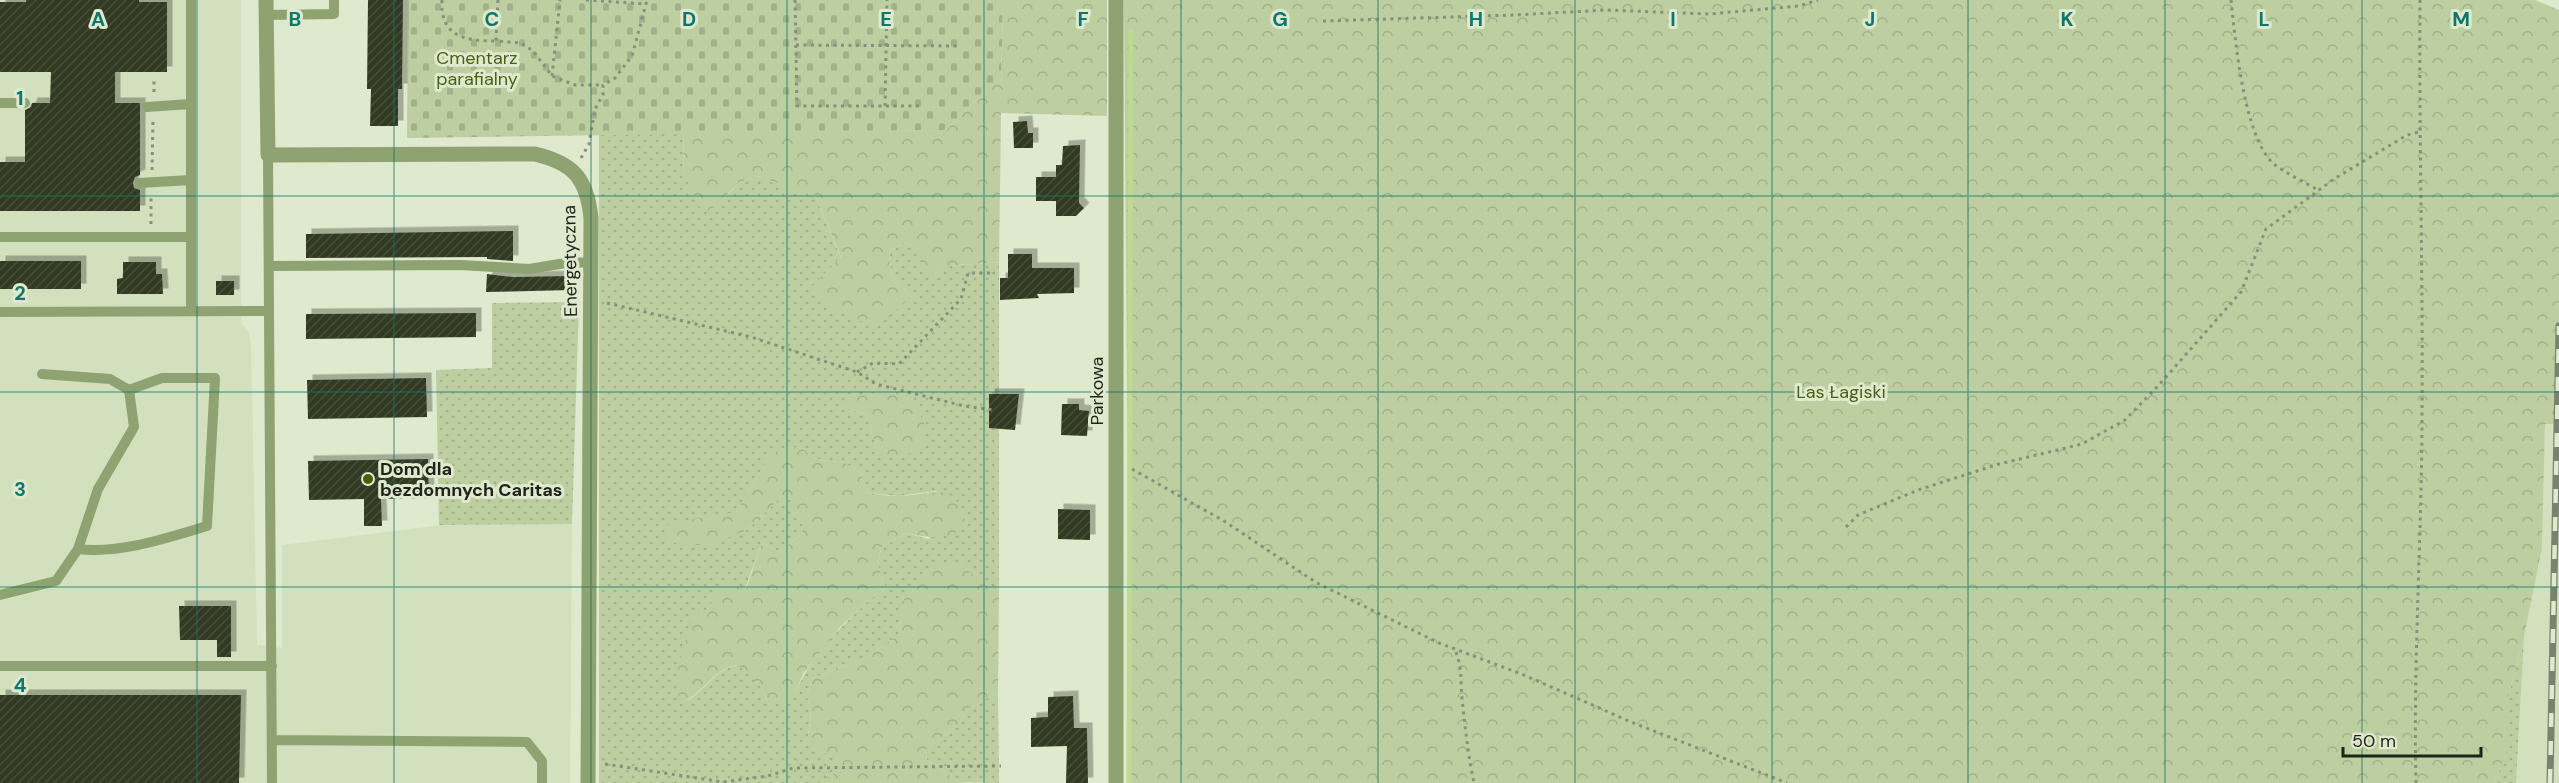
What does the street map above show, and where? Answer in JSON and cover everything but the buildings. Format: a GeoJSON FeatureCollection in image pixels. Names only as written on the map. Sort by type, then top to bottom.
{"type":"FeatureCollection","features":[{"type":"Feature","properties":{"kind":"street","name":"Parkowa"},"geometry":{"type":"LineString","coordinates":[[1116,0],[1116,783]]}},
{"type":"Feature","properties":{"kind":"street"},"geometry":{"type":"LineString","coordinates":[[266,7],[268,155]]}},
{"type":"Feature","properties":{"kind":"street","name":"Energetyczna"},"geometry":{"type":"LineString","coordinates":[[268,155],[535,154],[557,159],[573,169],[589,199],[591,299],[588,783]]}},
{"type":"Feature","properties":{"kind":"lane"},"geometry":{"type":"LineString","coordinates":[[191,0],[191,311]]}},
{"type":"Feature","properties":{"kind":"lane"},"geometry":{"type":"LineString","coordinates":[[266,7],[334,14],[334,0]]}},
{"type":"Feature","properties":{"kind":"lane"},"geometry":{"type":"LineString","coordinates":[[0,103],[25,103]]}},
{"type":"Feature","properties":{"kind":"lane"},"geometry":{"type":"LineString","coordinates":[[150,106],[190,104]]}},
{"type":"Feature","properties":{"kind":"lane"},"geometry":{"type":"LineString","coordinates":[[268,155],[272,783]]}},
{"type":"Feature","properties":{"kind":"lane"},"geometry":{"type":"LineString","coordinates":[[140,183],[190,180]]}},
{"type":"Feature","properties":{"kind":"lane"},"geometry":{"type":"LineString","coordinates":[[0,237],[190,237]]}},
{"type":"Feature","properties":{"kind":"lane"},"geometry":{"type":"LineString","coordinates":[[269,266],[461,265],[529,269],[572,262],[591,263]]}},
{"type":"Feature","properties":{"kind":"lane"},"geometry":{"type":"LineString","coordinates":[[0,312],[269,311]]}},
{"type":"Feature","properties":{"kind":"lane"},"geometry":{"type":"LineString","coordinates":[[42,374],[110,379],[129,390]]}},
{"type":"Feature","properties":{"kind":"lane"},"geometry":{"type":"LineString","coordinates":[[78,549],[121,547],[161,540],[207,526],[215,378],[162,378],[129,390]]}},
{"type":"Feature","properties":{"kind":"lane"},"geometry":{"type":"LineString","coordinates":[[0,595],[56,581],[78,549],[98,489],[134,427],[129,390]]}},
{"type":"Feature","properties":{"kind":"lane"},"geometry":{"type":"LineString","coordinates":[[0,666],[272,666]]}},
{"type":"Feature","properties":{"kind":"lane"},"geometry":{"type":"LineString","coordinates":[[272,740],[527,742],[542,761],[542,783]]}},
{"type":"Feature","properties":{"kind":"path"},"geometry":{"type":"LineString","coordinates":[[442,0],[441,16],[449,29],[460,38],[521,43],[533,51],[552,76],[575,85],[603,85],[615,78],[632,56],[640,34],[646,2],[586,0]]}},
{"type":"Feature","properties":{"kind":"path"},"geometry":{"type":"LineString","coordinates":[[496,41],[498,0]]}},
{"type":"Feature","properties":{"kind":"path"},"geometry":{"type":"LineString","coordinates":[[552,76],[560,0]]}},
{"type":"Feature","properties":{"kind":"path"},"geometry":{"type":"LineString","coordinates":[[795,0],[797,106],[920,106]]}},
{"type":"Feature","properties":{"kind":"path"},"geometry":{"type":"LineString","coordinates":[[885,106],[887,0]]}},
{"type":"Feature","properties":{"kind":"path"},"geometry":{"type":"LineString","coordinates":[[1323,21],[1606,10],[1709,14],[1799,6],[1818,0]]}},
{"type":"Feature","properties":{"kind":"path"},"geometry":{"type":"LineString","coordinates":[[2231,0],[2240,82],[2261,145],[2272,163],[2319,191]]}},
{"type":"Feature","properties":{"kind":"path"},"geometry":{"type":"LineString","coordinates":[[2416,783],[2414,694],[2422,412],[2420,0]]}},
{"type":"Feature","properties":{"kind":"path"},"geometry":{"type":"LineString","coordinates":[[796,45],[959,46]]}},
{"type":"Feature","properties":{"kind":"path"},"geometry":{"type":"LineString","coordinates":[[151,226],[150,106],[154,79]]}},
{"type":"Feature","properties":{"kind":"path"},"geometry":{"type":"LineString","coordinates":[[589,144],[595,109],[603,95],[603,85]]}},
{"type":"Feature","properties":{"kind":"path"},"geometry":{"type":"LineString","coordinates":[[1846,527],[1858,515],[1918,490],[1999,464],[2082,444],[2126,420],[2241,292],[2266,229],[2334,179],[2407,135],[2419,132]]}},
{"type":"Feature","properties":{"kind":"path"},"geometry":{"type":"LineString","coordinates":[[857,372],[873,363],[899,364],[961,299],[968,273],[995,273]]}},
{"type":"Feature","properties":{"kind":"path"},"geometry":{"type":"LineString","coordinates":[[591,299],[751,337],[857,372],[876,384],[964,406],[994,410]]}},
{"type":"Feature","properties":{"kind":"path"},"geometry":{"type":"LineString","coordinates":[[1116,467],[1130,468],[1193,503],[1317,583],[1456,651],[1524,675],[1631,722],[1787,783]]}},
{"type":"Feature","properties":{"kind":"path"},"geometry":{"type":"LineString","coordinates":[[1456,651],[1462,670],[1461,694],[1474,783]]}},
{"type":"Feature","properties":{"kind":"path"},"geometry":{"type":"LineString","coordinates":[[588,761],[723,782],[768,776],[793,768],[1001,766]]}},
{"type":"Feature","properties":{"kind":"shaded area"},"geometry":{"type":"Polygon","coordinates":[[[0,0],[241,0],[241,323],[249,333],[251,344],[257,645],[282,648],[282,545],[442,525],[572,524],[570,783],[0,783],[0,0]]]}},
{"type":"Feature","properties":{"kind":"shaded area"},"geometry":{"type":"Polygon","coordinates":[[[2545,423],[2559,424],[2559,783],[2516,783],[2524,637],[2542,548],[2545,423]]]}},
{"type":"Feature","properties":{"kind":"green space","name":"Cmentarz parafialny"},"geometry":{"type":"Polygon","coordinates":[[[408,0],[1003,0],[1001,85],[992,85],[946,130],[407,138],[408,0]]]}},
{"type":"Feature","properties":{"kind":"green space"},"geometry":{"type":"Polygon","coordinates":[[[1003,0],[1107,0],[1107,116],[1001,113],[999,262],[947,266],[935,274],[925,273],[913,245],[903,243],[889,252],[892,276],[911,297],[883,322],[865,323],[826,306],[812,286],[841,257],[813,191],[788,191],[777,183],[758,176],[740,182],[710,211],[701,209],[684,175],[683,132],[946,130],[992,85],[1001,85],[1001,88],[1003,0]]]}},
{"type":"Feature","properties":{"kind":"green space","name":"Las Łagiski"},"geometry":{"type":"Polygon","coordinates":[[[1124,0],[2535,0],[2559,10],[2559,424],[2545,424],[2542,548],[2524,637],[2506,705],[2506,754],[2494,783],[1130,783],[1124,0]]]}},
{"type":"Feature","properties":{"kind":"green space"},"geometry":{"type":"Polygon","coordinates":[[[683,132],[684,175],[723,199],[740,182],[758,176],[777,183],[788,191],[813,191],[841,258],[911,297],[892,276],[889,252],[903,243],[913,245],[935,274],[947,266],[999,262],[999,590],[981,584],[960,563],[904,595],[899,634],[868,657],[813,678],[807,695],[811,715],[808,735],[838,757],[833,776],[824,779],[822,783],[599,783],[599,135],[683,132]],[[839,403],[846,409],[866,414],[879,456],[926,427],[839,403]],[[800,447],[767,461],[736,512],[747,530],[782,496],[791,500],[791,510],[803,524],[802,534],[779,552],[762,542],[745,589],[727,584],[709,608],[693,618],[681,703],[696,694],[723,670],[739,665],[761,687],[769,705],[795,694],[822,649],[885,586],[878,566],[881,547],[906,533],[929,539],[937,491],[898,496],[868,493],[861,474],[845,463],[816,459],[800,447]]]}},
{"type":"Feature","properties":{"kind":"green space"},"geometry":{"type":"Polygon","coordinates":[[[579,302],[572,524],[439,525],[436,370],[492,368],[492,303],[579,302]]]}},
{"type":"Feature","properties":{"kind":"green space"},"geometry":{"type":"Polygon","coordinates":[[[886,391],[913,400],[926,427],[925,447],[898,458],[879,456],[866,414],[846,409],[839,403],[847,398],[886,391]]]}},
{"type":"Feature","properties":{"kind":"green space"},"geometry":{"type":"Polygon","coordinates":[[[800,447],[816,459],[845,463],[861,474],[868,493],[897,496],[941,492],[949,495],[956,500],[962,510],[966,526],[952,534],[937,537],[906,533],[881,547],[878,566],[885,586],[840,627],[803,674],[795,694],[788,701],[769,705],[761,687],[738,665],[723,670],[696,694],[681,703],[677,683],[678,672],[693,618],[709,608],[718,588],[727,584],[746,589],[762,542],[779,552],[802,534],[803,524],[791,510],[791,500],[782,496],[747,530],[708,546],[669,542],[666,533],[669,523],[736,512],[767,461],[782,448],[800,447]]]}},
{"type":"Feature","properties":{"kind":"green space"},"geometry":{"type":"Polygon","coordinates":[[[941,563],[960,563],[981,583],[999,590],[998,692],[968,709],[957,726],[925,750],[927,760],[960,782],[968,783],[822,783],[824,779],[833,775],[837,757],[819,752],[808,735],[811,715],[807,695],[813,678],[868,657],[899,634],[904,595],[909,587],[941,563]]]}},
{"type":"Feature","properties":{"kind":"green space"},"geometry":{"type":"Polygon","coordinates":[[[2524,637],[2516,783],[2494,783],[2506,754],[2506,705],[2524,637]]]}},
{"type":"Feature","properties":{"kind":"green space"},"geometry":{"type":"Polygon","coordinates":[[[998,692],[999,783],[960,782],[927,760],[925,750],[957,726],[968,709],[998,692]]]}},
{"type":"Feature","properties":{"kind":"waterway"},"geometry":{"type":"LineString","coordinates":[[1129,783],[1131,31]]}},
{"type":"Feature","properties":{"kind":"railway"},"geometry":{"type":"LineString","coordinates":[[2550,783],[2559,326]]}},
{"type":"Feature","properties":{"kind":"place","name":"Dom dla bezdomnych Caritas"},"geometry":{"type":"Point","coordinates":[368,479]}}]}
